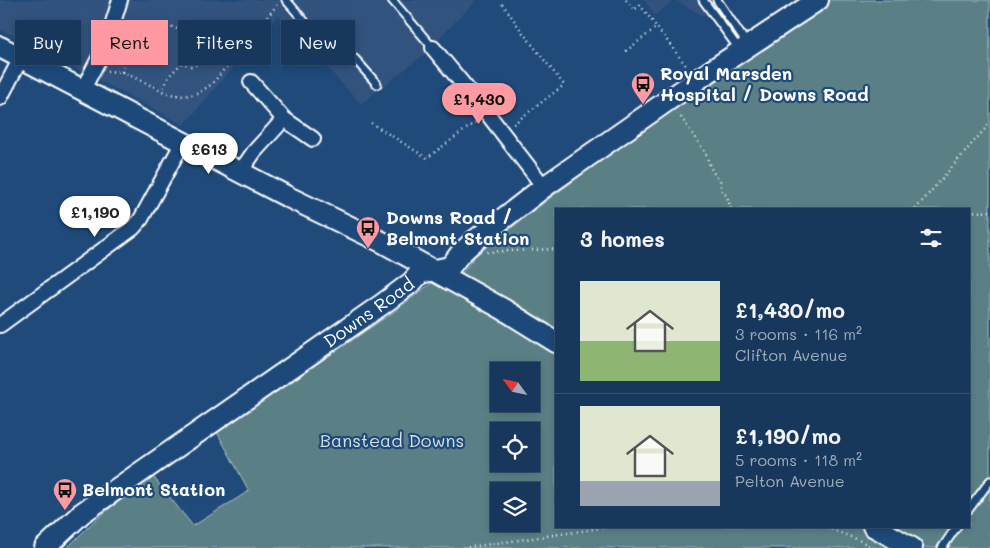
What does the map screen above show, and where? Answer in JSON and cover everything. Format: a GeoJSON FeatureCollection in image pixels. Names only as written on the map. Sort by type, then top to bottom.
{"type":"FeatureCollection","features":[{"type":"Feature","properties":{"kind":"street"},"geometry":{"type":"LineString","coordinates":[[82,91],[106,45],[120,0]]}},
{"type":"Feature","properties":{"kind":"street","name":"Downs Road"},"geometry":{"type":"LineString","coordinates":[[45,548],[82,513],[384,303],[412,282],[420,273],[450,267],[473,242],[544,187],[668,101],[742,46],[818,0]]}},
{"type":"Feature","properties":{"kind":"street"},"geometry":{"type":"LineString","coordinates":[[0,47],[15,55]]}},
{"type":"Feature","properties":{"kind":"street"},"geometry":{"type":"LineString","coordinates":[[433,48],[487,113],[544,187]]}},
{"type":"Feature","properties":{"kind":"street"},"geometry":{"type":"LineString","coordinates":[[0,98],[17,65]]}},
{"type":"Feature","properties":{"kind":"street"},"geometry":{"type":"LineString","coordinates":[[34,65],[288,197],[384,243],[503,309],[555,341]]}},
{"type":"Feature","properties":{"kind":"street"},"geometry":{"type":"LineString","coordinates":[[251,82],[284,119],[312,139]]}},
{"type":"Feature","properties":{"kind":"street"},"geometry":{"type":"LineString","coordinates":[[240,172],[254,152],[284,119]]}},
{"type":"Feature","properties":{"kind":"street"},"geometry":{"type":"LineString","coordinates":[[0,324],[133,228],[141,219],[183,142]]}},
{"type":"Feature","properties":{"kind":"street"},"geometry":{"type":"LineString","coordinates":[[877,528],[912,548]]}},
{"type":"Feature","properties":{"kind":"lane"},"geometry":{"type":"LineString","coordinates":[[286,0],[339,61],[355,59],[377,84]]}},
{"type":"Feature","properties":{"kind":"lane"},"geometry":{"type":"LineString","coordinates":[[392,0],[433,48]]}},
{"type":"Feature","properties":{"kind":"lane"},"geometry":{"type":"LineString","coordinates":[[702,0],[742,46]]}},
{"type":"Feature","properties":{"kind":"lane"},"geometry":{"type":"LineString","coordinates":[[717,0],[742,46]]}},
{"type":"Feature","properties":{"kind":"lane"},"geometry":{"type":"LineString","coordinates":[[970,508],[990,481]]}},
{"type":"Feature","properties":{"kind":"lane"},"geometry":{"type":"LineString","coordinates":[[942,548],[956,528]]}},
{"type":"Feature","properties":{"kind":"path"},"geometry":{"type":"LineString","coordinates":[[93,71],[122,72],[174,95],[191,95],[202,92],[212,84],[281,0]]}},
{"type":"Feature","properties":{"kind":"path"},"geometry":{"type":"LineString","coordinates":[[626,0],[634,10],[640,5],[697,80]]}},
{"type":"Feature","properties":{"kind":"path"},"geometry":{"type":"LineString","coordinates":[[502,4],[508,10],[522,33],[564,85],[502,132]]}},
{"type":"Feature","properties":{"kind":"path"},"geometry":{"type":"LineString","coordinates":[[122,72],[130,42],[138,32],[146,26],[155,24],[173,26],[196,38],[202,45],[205,54],[200,64],[191,66],[182,63],[169,76],[162,90]]}},
{"type":"Feature","properties":{"kind":"path"},"geometry":{"type":"LineString","coordinates":[[626,52],[657,28]]}},
{"type":"Feature","properties":{"kind":"path"},"geometry":{"type":"LineString","coordinates":[[668,101],[704,152],[712,171],[720,181],[722,191],[727,196],[731,208]]}},
{"type":"Feature","properties":{"kind":"path"},"geometry":{"type":"LineString","coordinates":[[371,123],[427,158],[487,113]]}},
{"type":"Feature","properties":{"kind":"path"},"geometry":{"type":"LineString","coordinates":[[916,208],[990,123]]}},
{"type":"Feature","properties":{"kind":"path"},"geometry":{"type":"LineString","coordinates":[[970,211],[982,212],[990,210]]}},
{"type":"Feature","properties":{"kind":"path"},"geometry":{"type":"LineString","coordinates":[[460,254],[555,249]]}},
{"type":"Feature","properties":{"kind":"path"},"geometry":{"type":"LineString","coordinates":[[463,548],[602,528]]}},
{"type":"Feature","properties":{"kind":"path"},"geometry":{"type":"LineString","coordinates":[[827,528],[859,540],[873,548]]}},
{"type":"Feature","properties":{"kind":"shaded area"},"geometry":{"type":"Polygon","coordinates":[[[0,0],[477,0],[438,39],[440,42],[361,104],[325,65],[355,65],[355,20],[283,20],[278,15],[271,23],[271,20],[178,20],[178,65],[235,65],[184,125],[69,65],[81,65],[81,20],[15,20],[15,37],[0,29],[0,0]]]}},
{"type":"Feature","properties":{"kind":"shaded area"},"geometry":{"type":"Polygon","coordinates":[[[644,0],[674,0],[655,15],[644,0]]]}},
{"type":"Feature","properties":{"kind":"shaded area"},"geometry":{"type":"Polygon","coordinates":[[[675,0],[724,0],[724,1],[703,16],[675,0]]]}},
{"type":"Feature","properties":{"kind":"green space","name":"Banstead Downs"},"geometry":{"type":"Polygon","coordinates":[[[819,0],[990,0],[990,548],[67,548],[93,522],[151,474],[193,526],[249,491],[217,432],[392,313],[434,281],[450,289],[475,256],[550,198],[819,0]]]}},
{"type":"Feature","properties":{"kind":"place","name":"Royal Marsden Hospital / Downs Road"},"geometry":{"type":"Point","coordinates":[643,105]}},
{"type":"Feature","properties":{"kind":"place","name":"Downs Road / Belmont Station"},"geometry":{"type":"Point","coordinates":[368,249]}},
{"type":"Feature","properties":{"kind":"place","name":"Belmont Station"},"geometry":{"type":"Point","coordinates":[65,511]}}]}
